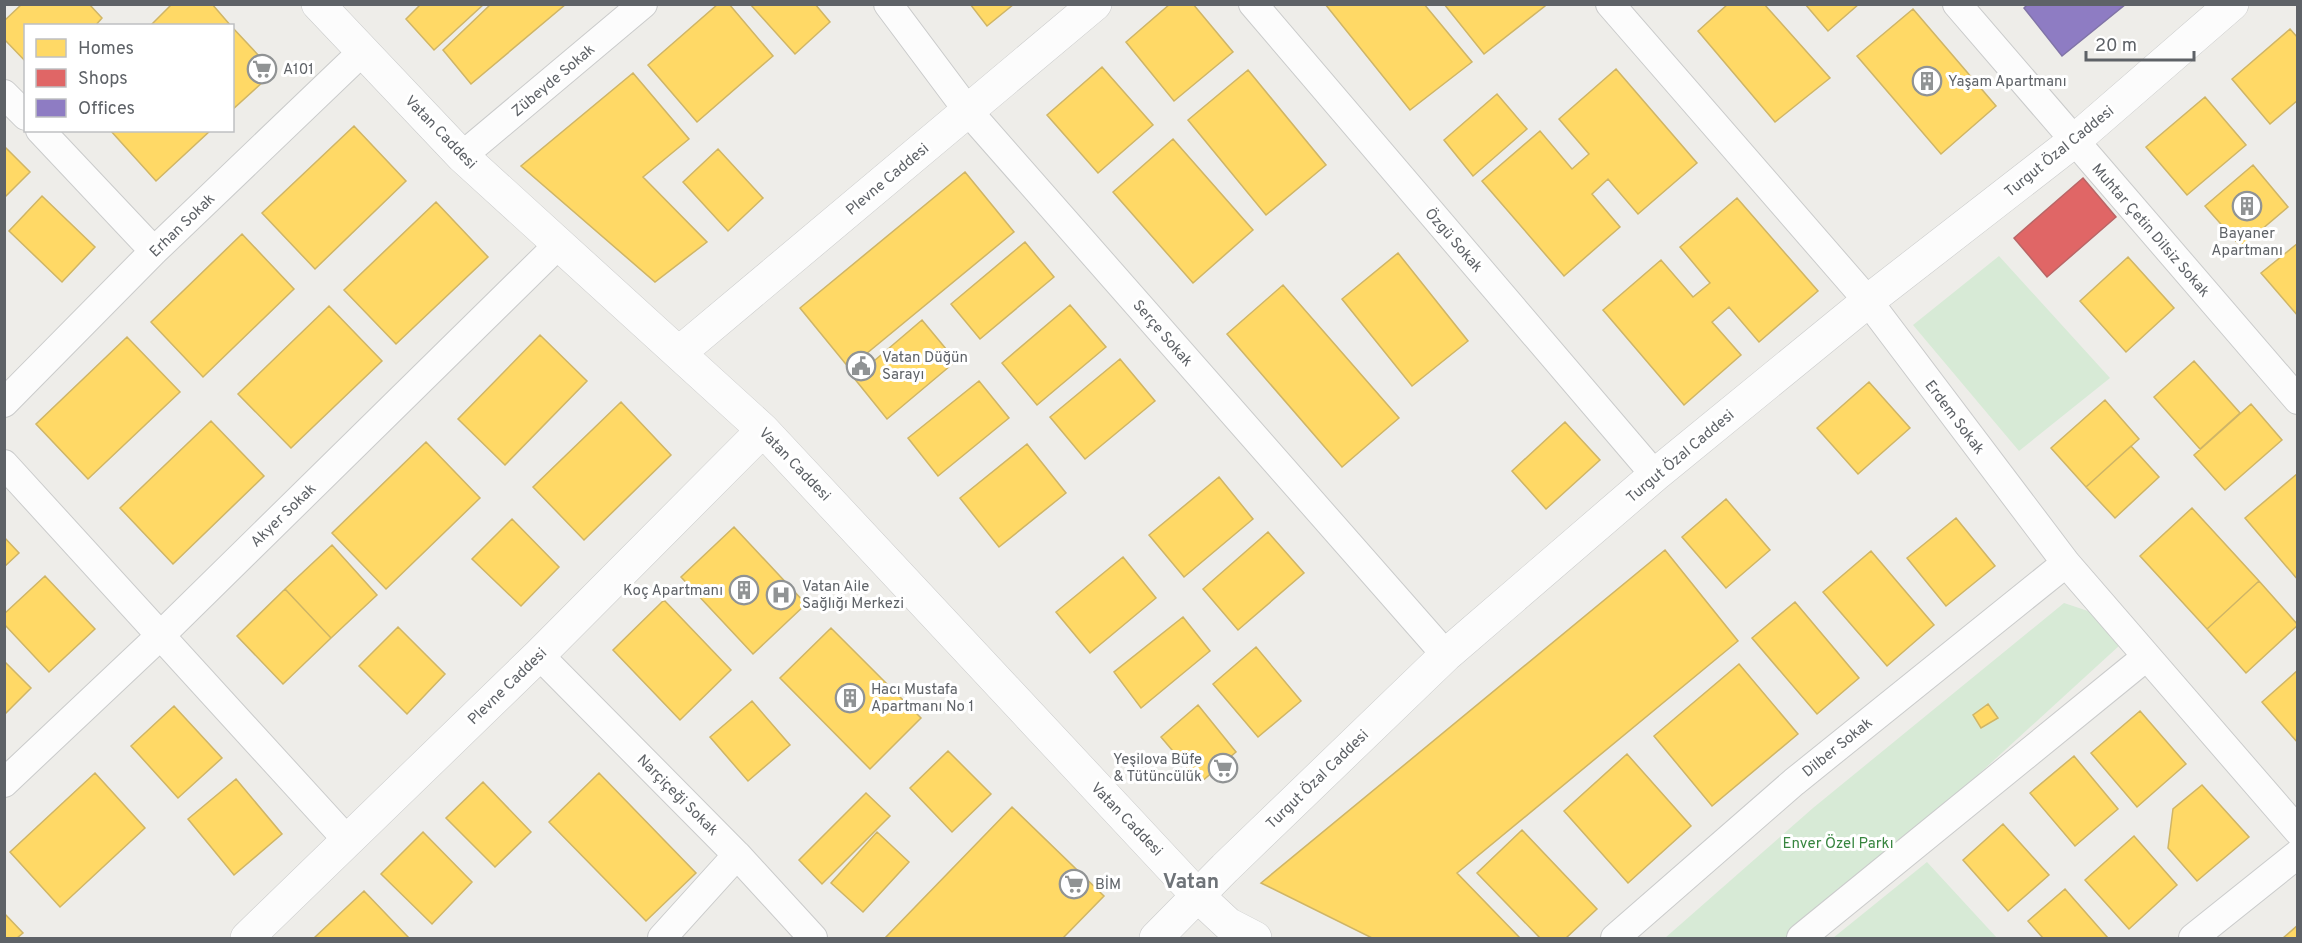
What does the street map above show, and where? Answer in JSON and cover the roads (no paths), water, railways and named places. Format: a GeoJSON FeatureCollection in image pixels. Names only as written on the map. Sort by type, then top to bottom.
{"type":"FeatureCollection","features":[{"type":"Feature","properties":{"kind":"street","name":"Vatan Caddesi"},"geometry":{"type":"LineString","coordinates":[[318,4],[462,156],[763,430],[1199,897],[1228,924],[1255,939]]}},
{"type":"Feature","properties":{"kind":"street","name":"Zübeyde Sokak"},"geometry":{"type":"LineString","coordinates":[[462,156],[644,4]]}},
{"type":"Feature","properties":{"kind":"street","name":"Serçe Sokak"},"geometry":{"type":"LineString","coordinates":[[888,4],[968,111],[1446,655]]}},
{"type":"Feature","properties":{"kind":"street","name":"Plevne Caddesi"},"geometry":{"type":"LineString","coordinates":[[679,353],[1095,4]]}},
{"type":"Feature","properties":{"kind":"street","name":"Özgü Sokak"},"geometry":{"type":"LineString","coordinates":[[1253,4],[1655,475]]}},
{"type":"Feature","properties":{"kind":"street","name":"Erdem Sokak"},"geometry":{"type":"LineString","coordinates":[[1610,4],[1868,301],[2066,563],[2298,831]]}},
{"type":"Feature","properties":{"kind":"street","name":"Muhtar Çetin Dilsiz Sokak"},"geometry":{"type":"LineString","coordinates":[[1957,4],[2298,400]]}},
{"type":"Feature","properties":{"kind":"street","name":"Turgut Özal Caddesi"},"geometry":{"type":"LineString","coordinates":[[1156,939],[1225,868],[1446,655],[1655,475],[1868,301],[2074,141],[2232,4]]}},
{"type":"Feature","properties":{"kind":"street","name":"Erhan Sokak"},"geometry":{"type":"LineString","coordinates":[[4,403],[154,251],[363,51]]}},
{"type":"Feature","properties":{"kind":"street"},"geometry":{"type":"LineString","coordinates":[[4,94],[24,114]]}},
{"type":"Feature","properties":{"kind":"street"},"geometry":{"type":"LineString","coordinates":[[42,132],[154,251]]}},
{"type":"Feature","properties":{"kind":"street","name":"Akyer Sokak"},"geometry":{"type":"LineString","coordinates":[[4,783],[161,635],[560,244]]}},
{"type":"Feature","properties":{"kind":"street","name":"Plevne Caddesi"},"geometry":{"type":"LineString","coordinates":[[247,939],[539,655],[763,430]]}},
{"type":"Feature","properties":{"kind":"street"},"geometry":{"type":"LineString","coordinates":[[4,464],[348,841]]}},
{"type":"Feature","properties":{"kind":"street","name":"Dilber Sokak"},"geometry":{"type":"LineString","coordinates":[[1615,939],[1794,782],[2066,563]]}},
{"type":"Feature","properties":{"kind":"street","name":"Narçiçeği Sokak"},"geometry":{"type":"LineString","coordinates":[[539,655],[737,855],[813,939]]}},
{"type":"Feature","properties":{"kind":"street"},"geometry":{"type":"LineString","coordinates":[[1801,939],[2146,657]]}},
{"type":"Feature","properties":{"kind":"street"},"geometry":{"type":"LineString","coordinates":[[2193,939],[2298,854]]}},
{"type":"Feature","properties":{"kind":"street"},"geometry":{"type":"LineString","coordinates":[[662,939],[737,855]]}},
{"type":"Feature","properties":{"kind":"place","name":"A101"},"geometry":{"type":"Point","coordinates":[262,69]}},
{"type":"Feature","properties":{"kind":"place","name":"Yaşam Apartmanı"},"geometry":{"type":"Point","coordinates":[1927,81]}},
{"type":"Feature","properties":{"kind":"place","name":"Bayaner Apartmanı"},"geometry":{"type":"Point","coordinates":[2247,206]}},
{"type":"Feature","properties":{"kind":"place","name":"Vatan Düğün Sarayı"},"geometry":{"type":"Point","coordinates":[861,366]}},
{"type":"Feature","properties":{"kind":"place","name":"Koç Apartmanı"},"geometry":{"type":"Point","coordinates":[744,590]}},
{"type":"Feature","properties":{"kind":"place","name":"Vatan Aile Sağlığı Merkezi"},"geometry":{"type":"Point","coordinates":[781,595]}},
{"type":"Feature","properties":{"kind":"place","name":"Hacı Mustafa Apartmanı No 1"},"geometry":{"type":"Point","coordinates":[850,698]}},
{"type":"Feature","properties":{"kind":"place","name":"Yeşilova Büfe & Tütüncülük"},"geometry":{"type":"Point","coordinates":[1223,768]}},
{"type":"Feature","properties":{"kind":"place","name":"BİM"},"geometry":{"type":"Point","coordinates":[1074,884]}},
{"type":"Feature","properties":{"kind":"district","name":"Vatan"},"geometry":{"type":"Point","coordinates":[1191,881]}},
{"type":"Feature","properties":{"kind":"park label","name":"Enver Özel Parkı"},"geometry":{"type":"Point","coordinates":[1838,843]}}]}
